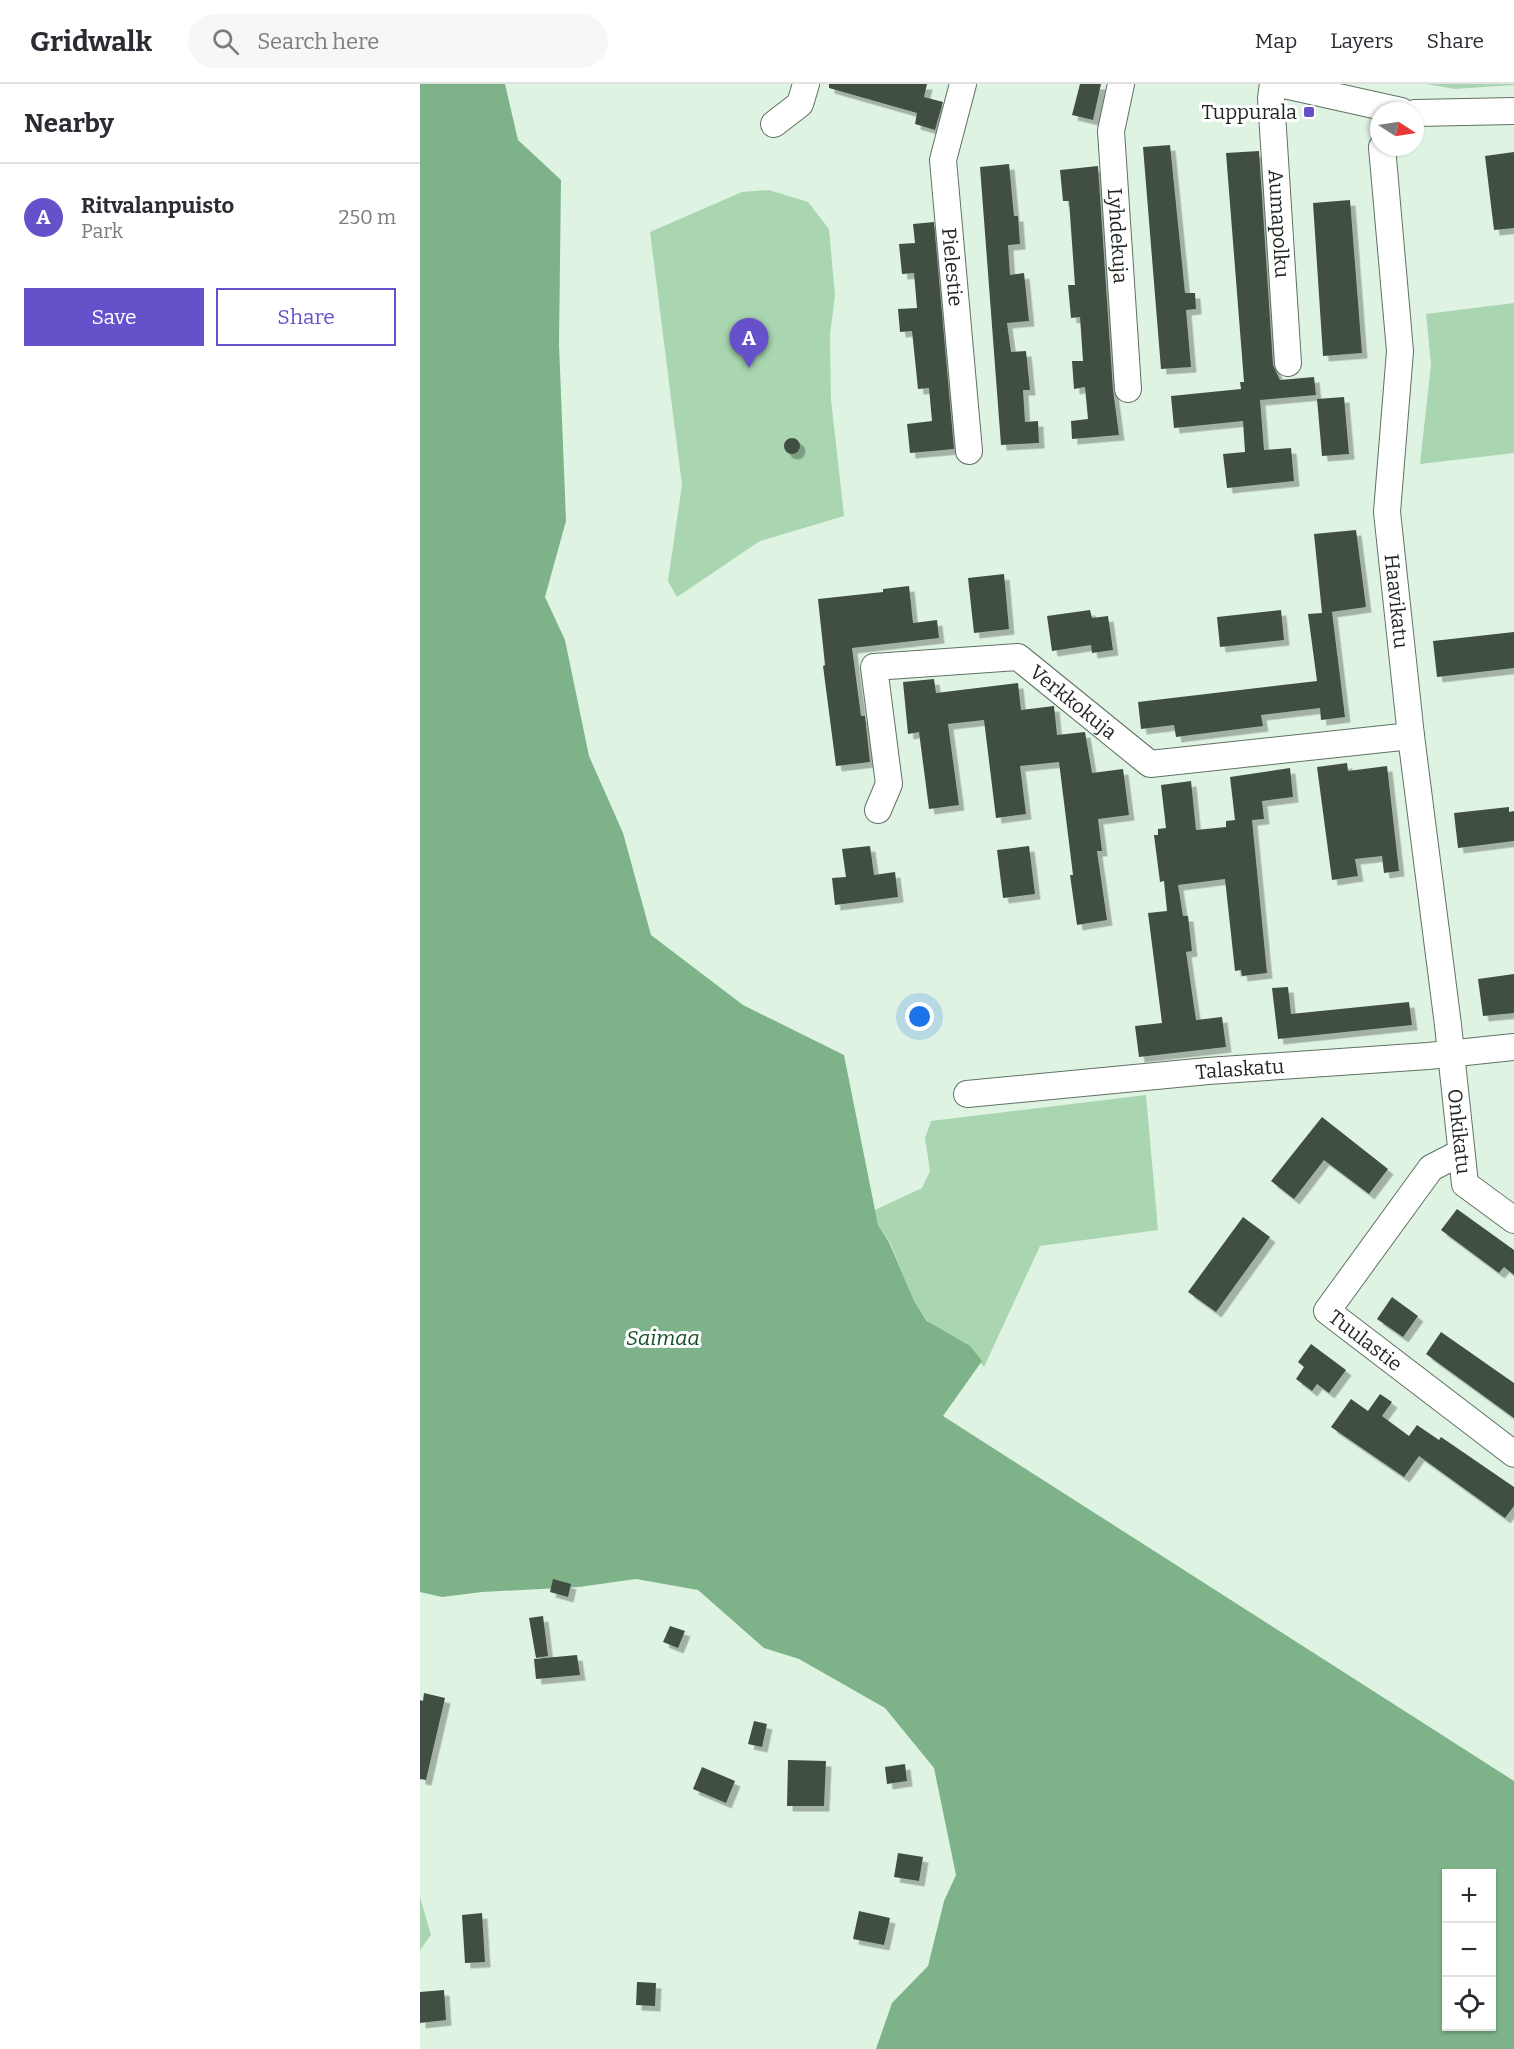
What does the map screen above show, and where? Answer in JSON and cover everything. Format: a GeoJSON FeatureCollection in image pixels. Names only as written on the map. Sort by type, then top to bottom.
{"type":"FeatureCollection","features":[{"type":"Feature","properties":{"kind":"street"},"geometry":{"type":"LineString","coordinates":[[774,124],[800,104],[806,84]]}},
{"type":"Feature","properties":{"kind":"street","name":"Pielestie"},"geometry":{"type":"LineString","coordinates":[[963,84],[943,160],[969,451]]}},
{"type":"Feature","properties":{"kind":"street","name":"Lyhdekuja"},"geometry":{"type":"LineString","coordinates":[[1121,84],[1111,130],[1128,389]]}},
{"type":"Feature","properties":{"kind":"street","name":"Aumapolku"},"geometry":{"type":"LineString","coordinates":[[1273,84],[1271,98],[1288,363]]}},
{"type":"Feature","properties":{"kind":"street"},"geometry":{"type":"LineString","coordinates":[[1280,84],[1370,105]]}},
{"type":"Feature","properties":{"kind":"street"},"geometry":{"type":"LineString","coordinates":[[1424,112],[1514,111]]}},
{"type":"Feature","properties":{"kind":"street","name":"Haavikatu"},"geometry":{"type":"LineString","coordinates":[[1383,156],[1400,351],[1388,512],[1411,736],[1451,1054]]}},
{"type":"Feature","properties":{"kind":"street","name":"Verkkokuja"},"geometry":{"type":"LineString","coordinates":[[878,810],[889,784],[874,667],[1018,657],[1150,764],[1411,736]]}},
{"type":"Feature","properties":{"kind":"street","name":"Talaskatu"},"geometry":{"type":"LineString","coordinates":[[967,1094],[1208,1071],[1451,1054],[1514,1047]]}},
{"type":"Feature","properties":{"kind":"street","name":"Onkikatu"},"geometry":{"type":"LineString","coordinates":[[1451,1054],[1465,1184],[1514,1220]]}},
{"type":"Feature","properties":{"kind":"street","name":"Tuulastie"},"geometry":{"type":"LineString","coordinates":[[1460,1153],[1431,1168],[1326,1311],[1514,1454]]}},
{"type":"Feature","properties":{"kind":"shaded area"},"geometry":{"type":"Polygon","coordinates":[[[1426,84],[1514,84],[1514,85],[1455,89],[1426,84]]]}},
{"type":"Feature","properties":{"kind":"shaded area"},"geometry":{"type":"Polygon","coordinates":[[[769,190],[808,202],[829,229],[835,295],[830,335],[831,400],[844,516],[760,541],[677,597],[668,581],[682,485],[650,232],[742,192],[769,190]]]}},
{"type":"Feature","properties":{"kind":"shaded area"},"geometry":{"type":"Polygon","coordinates":[[[1514,303],[1514,453],[1420,464],[1431,364],[1426,314],[1514,303]]]}},
{"type":"Feature","properties":{"kind":"shaded area"},"geometry":{"type":"Polygon","coordinates":[[[1146,1095],[1158,1230],[1040,1246],[984,1367],[969,1346],[943,1333],[928,1321],[913,1300],[890,1242],[878,1225],[875,1210],[922,1188],[930,1171],[925,1138],[931,1121],[1146,1095]]]}},
{"type":"Feature","properties":{"kind":"shaded area"},"geometry":{"type":"Polygon","coordinates":[[[420,1897],[431,1935],[420,1950],[420,1897]]]}},
{"type":"Feature","properties":{"kind":"water","name":"Saimaa"},"geometry":{"type":"Polygon","coordinates":[[[420,84],[505,84],[518,140],[561,180],[559,344],[566,521],[545,597],[565,640],[589,756],[623,833],[651,935],[743,1005],[844,1055],[878,1225],[889,1242],[914,1301],[927,1321],[970,1346],[982,1361],[943,1416],[1514,1781],[1514,2049],[876,2049],[892,2003],[928,1966],[944,1901],[956,1875],[934,1768],[885,1708],[799,1659],[764,1648],[698,1590],[636,1579],[579,1587],[482,1592],[442,1597],[420,1592],[420,84]]]}},
{"type":"Feature","properties":{"kind":"building"},"geometry":{"type":"Polygon","coordinates":[[[829,84],[927,84],[924,97],[943,102],[935,130],[915,124],[917,113],[829,88],[829,84]]]}},
{"type":"Feature","properties":{"kind":"building"},"geometry":{"type":"Polygon","coordinates":[[[1080,84],[1101,84],[1093,120],[1072,115],[1080,84]]]}},
{"type":"Feature","properties":{"kind":"building"},"geometry":{"type":"Polygon","coordinates":[[[1170,145],[1185,293],[1195,293],[1196,309],[1186,310],[1191,367],[1161,369],[1143,147],[1170,145]]]}},
{"type":"Feature","properties":{"kind":"building"},"geometry":{"type":"Polygon","coordinates":[[[1259,151],[1273,365],[1280,380],[1314,377],[1316,395],[1260,400],[1264,450],[1291,448],[1294,481],[1227,488],[1223,454],[1245,452],[1243,421],[1174,428],[1171,396],[1241,389],[1240,382],[1244,382],[1226,153],[1259,151]]]}},
{"type":"Feature","properties":{"kind":"building"},"geometry":{"type":"Polygon","coordinates":[[[1514,152],[1514,228],[1494,230],[1485,156],[1514,152]]]}},
{"type":"Feature","properties":{"kind":"building"},"geometry":{"type":"Polygon","coordinates":[[[1009,164],[1014,216],[1018,216],[1020,244],[1008,245],[1010,275],[1024,273],[1029,321],[1007,323],[1011,352],[1026,351],[1030,390],[1023,390],[1025,422],[1038,421],[1039,443],[1001,445],[980,167],[1009,164]]]}},
{"type":"Feature","properties":{"kind":"building"},"geometry":{"type":"Polygon","coordinates":[[[1098,166],[1113,390],[1119,435],[1072,439],[1071,421],[1088,419],[1085,387],[1074,389],[1072,361],[1083,361],[1080,317],[1071,318],[1068,285],[1075,285],[1069,201],[1063,201],[1060,170],[1098,166]]]}},
{"type":"Feature","properties":{"kind":"building"},"geometry":{"type":"Polygon","coordinates":[[[1350,200],[1362,353],[1323,356],[1313,203],[1350,200]]]}},
{"type":"Feature","properties":{"kind":"building"},"geometry":{"type":"Polygon","coordinates":[[[934,222],[954,449],[910,453],[907,424],[932,421],[929,388],[918,389],[912,331],[900,332],[898,309],[917,308],[914,273],[902,274],[899,244],[915,243],[913,224],[934,222]]]}},
{"type":"Feature","properties":{"kind":"building"},"geometry":{"type":"Polygon","coordinates":[[[1344,397],[1349,454],[1322,456],[1317,399],[1344,397]]]}},
{"type":"Feature","properties":{"kind":"building"},"geometry":{"type":"Polygon","coordinates":[[[792,438],[798,440],[800,446],[798,452],[792,454],[786,452],[784,446],[786,440],[792,438]]]}},
{"type":"Feature","properties":{"kind":"building"},"geometry":{"type":"Polygon","coordinates":[[[1356,530],[1366,607],[1324,613],[1332,612],[1345,717],[1321,720],[1320,708],[1261,715],[1263,726],[1176,737],[1174,725],[1141,729],[1138,702],[1317,681],[1308,614],[1322,613],[1314,534],[1356,530]]]}},
{"type":"Feature","properties":{"kind":"building"},"geometry":{"type":"Polygon","coordinates":[[[1004,574],[1009,629],[974,633],[968,578],[1004,574]]]}},
{"type":"Feature","properties":{"kind":"building"},"geometry":{"type":"Polygon","coordinates":[[[909,586],[913,623],[937,620],[939,638],[852,648],[861,716],[865,716],[870,762],[836,766],[823,666],[825,665],[818,599],[883,592],[883,589],[909,586]]]}},
{"type":"Feature","properties":{"kind":"building"},"geometry":{"type":"Polygon","coordinates":[[[1090,610],[1092,618],[1108,616],[1113,650],[1092,653],[1091,645],[1052,651],[1047,616],[1090,610]]]}},
{"type":"Feature","properties":{"kind":"building"},"geometry":{"type":"Polygon","coordinates":[[[1281,610],[1284,640],[1220,647],[1217,617],[1281,610]]]}},
{"type":"Feature","properties":{"kind":"building"},"geometry":{"type":"Polygon","coordinates":[[[1514,632],[1514,668],[1437,677],[1433,641],[1514,632]]]}},
{"type":"Feature","properties":{"kind":"building"},"geometry":{"type":"Polygon","coordinates":[[[934,679],[936,693],[1018,683],[1021,710],[1054,706],[1057,735],[1085,732],[1092,773],[1123,769],[1129,815],[1098,819],[1102,851],[1097,851],[1107,920],[1077,925],[1059,762],[1020,766],[1026,814],[996,818],[984,720],[948,724],[959,805],[929,809],[919,732],[908,734],[903,682],[934,679]]]}},
{"type":"Feature","properties":{"kind":"building"},"geometry":{"type":"Polygon","coordinates":[[[1347,763],[1348,771],[1387,766],[1399,871],[1384,873],[1382,856],[1355,859],[1358,876],[1332,880],[1317,767],[1347,763]]]}},
{"type":"Feature","properties":{"kind":"building"},"geometry":{"type":"Polygon","coordinates":[[[1290,768],[1293,797],[1262,801],[1264,819],[1252,820],[1267,973],[1242,976],[1241,970],[1235,971],[1225,879],[1178,885],[1183,916],[1188,916],[1192,951],[1186,952],[1196,1020],[1222,1017],[1226,1047],[1139,1057],[1135,1026],[1162,1023],[1148,913],[1167,911],[1164,881],[1160,882],[1154,835],[1158,835],[1158,829],[1166,828],[1161,785],[1191,781],[1196,830],[1226,827],[1226,821],[1235,820],[1230,777],[1290,768]]]}},
{"type":"Feature","properties":{"kind":"building"},"geometry":{"type":"Polygon","coordinates":[[[1509,807],[1509,812],[1514,811],[1514,841],[1458,848],[1454,813],[1509,807]]]}},
{"type":"Feature","properties":{"kind":"building"},"geometry":{"type":"Polygon","coordinates":[[[870,846],[874,875],[895,872],[898,897],[835,905],[832,878],[846,877],[842,849],[870,846]]]}},
{"type":"Feature","properties":{"kind":"building"},"geometry":{"type":"Polygon","coordinates":[[[1029,846],[1035,894],[1003,898],[997,850],[1029,846]]]}},
{"type":"Feature","properties":{"kind":"building"},"geometry":{"type":"Polygon","coordinates":[[[1514,974],[1514,1013],[1483,1016],[1478,979],[1514,974]]]}},
{"type":"Feature","properties":{"kind":"building"},"geometry":{"type":"Polygon","coordinates":[[[1288,987],[1291,1014],[1409,1002],[1412,1025],[1278,1039],[1272,988],[1288,987]]]}},
{"type":"Feature","properties":{"kind":"building"},"geometry":{"type":"Polygon","coordinates":[[[1322,1117],[1388,1169],[1369,1194],[1324,1160],[1294,1199],[1271,1181],[1322,1117]]]}},
{"type":"Feature","properties":{"kind":"building"},"geometry":{"type":"Polygon","coordinates":[[[1457,1209],[1514,1250],[1514,1275],[1504,1267],[1499,1273],[1441,1230],[1457,1209]]]}},
{"type":"Feature","properties":{"kind":"building"},"geometry":{"type":"Polygon","coordinates":[[[1243,1217],[1270,1237],[1216,1312],[1188,1292],[1243,1217]]]}},
{"type":"Feature","properties":{"kind":"building"},"geometry":{"type":"Polygon","coordinates":[[[1392,1297],[1418,1316],[1403,1337],[1377,1319],[1392,1297]]]}},
{"type":"Feature","properties":{"kind":"building"},"geometry":{"type":"Polygon","coordinates":[[[1441,1332],[1514,1383],[1514,1418],[1426,1354],[1441,1332]]]}},
{"type":"Feature","properties":{"kind":"building"},"geometry":{"type":"Polygon","coordinates":[[[1311,1344],[1346,1370],[1329,1393],[1317,1384],[1312,1391],[1296,1379],[1304,1367],[1298,1362],[1311,1344]]]}},
{"type":"Feature","properties":{"kind":"building"},"geometry":{"type":"Polygon","coordinates":[[[1380,1394],[1392,1402],[1382,1416],[1409,1436],[1417,1425],[1439,1440],[1441,1437],[1514,1487],[1514,1506],[1505,1518],[1419,1456],[1404,1477],[1331,1427],[1351,1399],[1368,1411],[1380,1394]]]}},
{"type":"Feature","properties":{"kind":"building"},"geometry":{"type":"Polygon","coordinates":[[[553,1579],[571,1584],[568,1597],[550,1592],[553,1579]]]}},
{"type":"Feature","properties":{"kind":"building"},"geometry":{"type":"Polygon","coordinates":[[[543,1616],[548,1656],[536,1658],[529,1618],[543,1616]]]}},
{"type":"Feature","properties":{"kind":"building"},"geometry":{"type":"Polygon","coordinates":[[[670,1626],[685,1631],[678,1648],[663,1642],[670,1626]]]}},
{"type":"Feature","properties":{"kind":"building"},"geometry":{"type":"Polygon","coordinates":[[[577,1655],[580,1675],[536,1679],[534,1659],[577,1655]]]}},
{"type":"Feature","properties":{"kind":"building"},"geometry":{"type":"Polygon","coordinates":[[[424,1693],[445,1698],[426,1780],[420,1779],[420,1700],[423,1701],[424,1693]]]}},
{"type":"Feature","properties":{"kind":"building"},"geometry":{"type":"Polygon","coordinates":[[[754,1721],[767,1724],[762,1747],[748,1744],[754,1721]]]}},
{"type":"Feature","properties":{"kind":"building"},"geometry":{"type":"Polygon","coordinates":[[[788,1760],[826,1761],[824,1806],[787,1806],[788,1760]]]}},
{"type":"Feature","properties":{"kind":"building"},"geometry":{"type":"Polygon","coordinates":[[[905,1764],[907,1781],[887,1784],[885,1767],[905,1764]]]}},
{"type":"Feature","properties":{"kind":"building"},"geometry":{"type":"Polygon","coordinates":[[[702,1767],[735,1781],[726,1803],[693,1789],[702,1767]]]}},
{"type":"Feature","properties":{"kind":"building"},"geometry":{"type":"Polygon","coordinates":[[[898,1853],[923,1857],[919,1881],[894,1877],[898,1853]]]}},
{"type":"Feature","properties":{"kind":"building"},"geometry":{"type":"Polygon","coordinates":[[[859,1911],[890,1918],[884,1945],[853,1939],[859,1911]]]}},
{"type":"Feature","properties":{"kind":"building"},"geometry":{"type":"Polygon","coordinates":[[[482,1913],[485,1962],[465,1963],[462,1915],[482,1913]]]}},
{"type":"Feature","properties":{"kind":"building"},"geometry":{"type":"Polygon","coordinates":[[[637,1982],[656,1983],[655,2006],[636,2005],[637,1982]]]}},
{"type":"Feature","properties":{"kind":"building"},"geometry":{"type":"Polygon","coordinates":[[[444,1990],[446,2020],[420,2023],[420,1992],[444,1990]]]}},
{"type":"Feature","properties":{"kind":"place","name":"Tuppurala"},"geometry":{"type":"Point","coordinates":[1309,112]}},
{"type":"Feature","properties":{"kind":"place","name":"Ritvalanpuisto"},"geometry":{"type":"Point","coordinates":[749,368]}}]}
